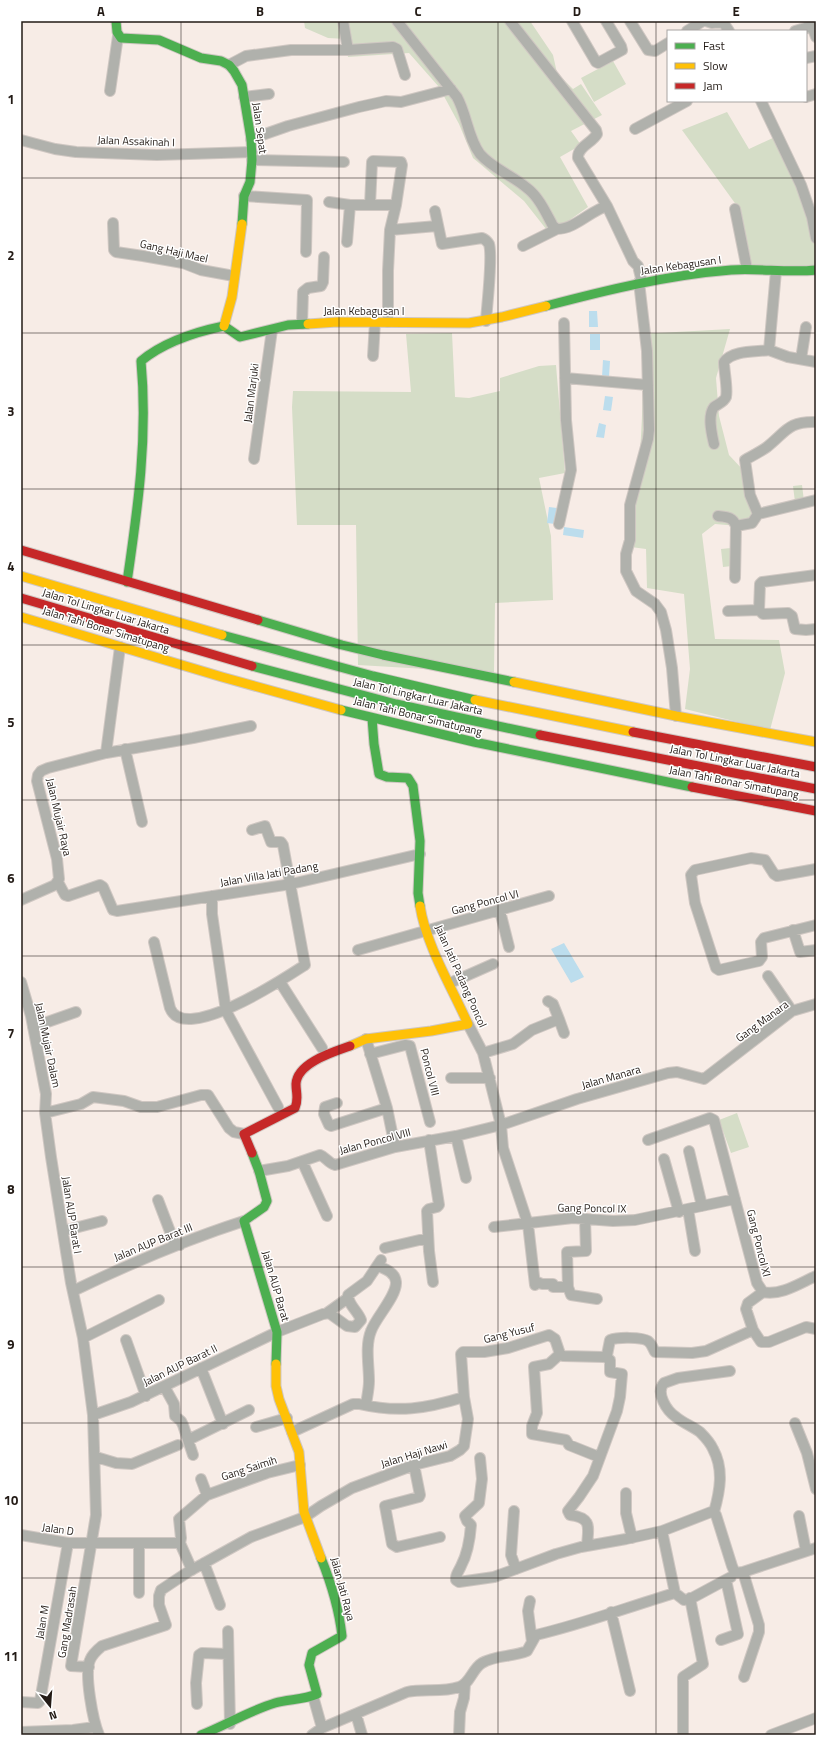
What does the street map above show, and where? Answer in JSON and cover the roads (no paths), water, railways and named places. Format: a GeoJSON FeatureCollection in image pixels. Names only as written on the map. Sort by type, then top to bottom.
{"type":"FeatureCollection","features":[{"type":"Feature","properties":{"kind":"main road"},"geometry":{"type":"LineString","coordinates":[[116,21],[118,36],[125,39],[159,40],[201,58],[221,61],[229,65]]}},
{"type":"Feature","properties":{"kind":"main road","name":"Jalan Sepat"},"geometry":{"type":"LineString","coordinates":[[224,326],[232,297],[240,243],[244,196],[250,182],[252,156],[251,139],[242,85],[229,65]]}},
{"type":"Feature","properties":{"kind":"main road","name":"Jalan Kebagusan I"},"geometry":{"type":"LineString","coordinates":[[224,326],[240,337],[288,325],[302,324],[388,322],[449,324],[486,321],[641,282],[705,272],[747,269],[795,272],[816,270]]}},
{"type":"Feature","properties":{"kind":"main road"},"geometry":{"type":"LineString","coordinates":[[127,582],[140,490],[144,432],[144,400],[141,361],[152,352],[199,331],[224,326]]}},
{"type":"Feature","properties":{"kind":"main road"},"geometry":{"type":"LineString","coordinates":[[21,550],[342,645],[383,655],[676,716],[816,742]]}},
{"type":"Feature","properties":{"kind":"main road","name":"Jalan Tol Lingkar Luar Jakarta"},"geometry":{"type":"LineString","coordinates":[[21,576],[180,623],[374,676],[495,704],[816,768]]}},
{"type":"Feature","properties":{"kind":"main road","name":"Jalan Tol Lingkar Luar Jakarta"},"geometry":{"type":"LineString","coordinates":[[21,598],[166,642],[338,689],[574,743],[816,789]]}},
{"type":"Feature","properties":{"kind":"main road","name":"Jalan Tahi Bonar Simatupang"},"geometry":{"type":"LineString","coordinates":[[21,617],[120,647],[372,718],[505,749],[816,811]]}},
{"type":"Feature","properties":{"kind":"main road","name":"Jalan Jati Padang Poncol"},"geometry":{"type":"LineString","coordinates":[[372,718],[374,744],[379,774],[384,777],[408,778],[413,786],[420,854],[418,893],[422,918],[436,955],[468,1024]]}},
{"type":"Feature","properties":{"kind":"main road"},"geometry":{"type":"LineString","coordinates":[[244,1221],[266,1204],[266,1200],[259,1171],[244,1134],[292,1110],[298,1102],[296,1083],[301,1070],[321,1057],[366,1039],[431,1031],[468,1024]]}},
{"type":"Feature","properties":{"kind":"main road","name":"Jalan AUP Barat"},"geometry":{"type":"LineString","coordinates":[[244,1221],[276,1332],[276,1386],[279,1400],[299,1452],[305,1518]]}},
{"type":"Feature","properties":{"kind":"main road","name":"Jalan Jati Raya"},"geometry":{"type":"LineString","coordinates":[[305,1518],[330,1581],[340,1617],[342,1636],[312,1653],[309,1665],[317,1692],[317,1694],[313,1696]]}},
{"type":"Feature","properties":{"kind":"main road"},"geometry":{"type":"LineString","coordinates":[[201,1735],[230,1724],[251,1713],[276,1703],[313,1696]]}},
{"type":"Feature","properties":{"kind":"street"},"geometry":{"type":"LineString","coordinates":[[343,21],[348,50]]}},
{"type":"Feature","properties":{"kind":"street"},"geometry":{"type":"LineString","coordinates":[[397,21],[451,89],[461,105],[479,152],[495,167],[529,189],[553,226],[557,229]]}},
{"type":"Feature","properties":{"kind":"street"},"geometry":{"type":"LineString","coordinates":[[510,21],[596,130],[597,134],[595,138],[580,150],[578,153],[578,158],[607,206],[633,261],[638,266],[641,282],[647,351],[648,439],[630,505],[630,540],[626,554],[626,571],[636,591],[655,604],[661,612],[666,630],[672,668],[676,716]]}},
{"type":"Feature","properties":{"kind":"street"},"geometry":{"type":"LineString","coordinates":[[572,21],[596,62],[601,63],[622,50],[606,21]]}},
{"type":"Feature","properties":{"kind":"street"},"geometry":{"type":"LineString","coordinates":[[630,21],[648,50],[655,51],[667,45]]}},
{"type":"Feature","properties":{"kind":"street"},"geometry":{"type":"LineString","coordinates":[[689,30],[703,21]]}},
{"type":"Feature","properties":{"kind":"street"},"geometry":{"type":"LineString","coordinates":[[706,21],[712,23],[720,21],[727,27]]}},
{"type":"Feature","properties":{"kind":"street"},"geometry":{"type":"LineString","coordinates":[[798,30],[812,26],[816,37]]}},
{"type":"Feature","properties":{"kind":"street"},"geometry":{"type":"LineString","coordinates":[[110,92],[118,36]]}},
{"type":"Feature","properties":{"kind":"street"},"geometry":{"type":"LineString","coordinates":[[229,65],[246,56],[291,50],[396,48],[405,76]]}},
{"type":"Feature","properties":{"kind":"street"},"geometry":{"type":"LineString","coordinates":[[251,139],[288,126],[359,107],[386,101],[401,102],[451,89]]}},
{"type":"Feature","properties":{"kind":"street"},"geometry":{"type":"LineString","coordinates":[[244,97],[269,94]]}},
{"type":"Feature","properties":{"kind":"street"},"geometry":{"type":"LineString","coordinates":[[635,129],[685,102]]}},
{"type":"Feature","properties":{"kind":"street"},"geometry":{"type":"LineString","coordinates":[[761,102],[801,185],[812,217],[816,238]]}},
{"type":"Feature","properties":{"kind":"street","name":"Jalan Assakinah I"},"geometry":{"type":"LineString","coordinates":[[21,140],[42,144],[55,149],[76,152],[252,156],[344,162]]}},
{"type":"Feature","properties":{"kind":"street"},"geometry":{"type":"LineString","coordinates":[[370,204],[373,161],[401,162],[396,205],[390,230],[388,322]]}},
{"type":"Feature","properties":{"kind":"street"},"geometry":{"type":"LineString","coordinates":[[244,196],[307,200],[306,252]]}},
{"type":"Feature","properties":{"kind":"street"},"geometry":{"type":"LineString","coordinates":[[329,202],[350,205],[396,205]]}},
{"type":"Feature","properties":{"kind":"street"},"geometry":{"type":"LineString","coordinates":[[347,242],[350,205]]}},
{"type":"Feature","properties":{"kind":"street"},"geometry":{"type":"LineString","coordinates":[[523,246],[557,229],[566,228],[599,208],[607,206]]}},
{"type":"Feature","properties":{"kind":"street"},"geometry":{"type":"LineString","coordinates":[[735,209],[747,269]]}},
{"type":"Feature","properties":{"kind":"street"},"geometry":{"type":"LineString","coordinates":[[435,211],[442,244],[482,238],[487,240],[489,245],[490,273],[486,321]]}},
{"type":"Feature","properties":{"kind":"street","name":"Gang Haji Mael"},"geometry":{"type":"LineString","coordinates":[[113,223],[114,250],[116,252],[182,263],[201,270],[234,276]]}},
{"type":"Feature","properties":{"kind":"street"},"geometry":{"type":"LineString","coordinates":[[390,230],[437,226]]}},
{"type":"Feature","properties":{"kind":"street"},"geometry":{"type":"LineString","coordinates":[[302,324],[303,292],[308,288],[321,286],[323,282],[324,257]]}},
{"type":"Feature","properties":{"kind":"street"},"geometry":{"type":"LineString","coordinates":[[769,350],[776,271]]}},
{"type":"Feature","properties":{"kind":"street"},"geometry":{"type":"LineString","coordinates":[[373,356],[375,322]]}},
{"type":"Feature","properties":{"kind":"street"},"geometry":{"type":"LineString","coordinates":[[559,524],[571,470],[566,420],[564,323]]}},
{"type":"Feature","properties":{"kind":"street"},"geometry":{"type":"LineString","coordinates":[[801,359],[806,327]]}},
{"type":"Feature","properties":{"kind":"street","name":"Jalan Marjuki"},"geometry":{"type":"LineString","coordinates":[[254,459],[272,330]]}},
{"type":"Feature","properties":{"kind":"street"},"geometry":{"type":"LineString","coordinates":[[714,444],[711,428],[712,413],[713,408],[723,401],[726,395],[724,362],[726,358],[735,354],[769,350],[816,362]]}},
{"type":"Feature","properties":{"kind":"street"},"geometry":{"type":"LineString","coordinates":[[565,378],[648,385]]}},
{"type":"Feature","properties":{"kind":"street"},"geometry":{"type":"LineString","coordinates":[[758,514],[750,495],[745,460],[767,447],[791,426],[801,423],[816,422]]}},
{"type":"Feature","properties":{"kind":"street"},"geometry":{"type":"LineString","coordinates":[[736,526],[752,523],[758,514],[816,500]]}},
{"type":"Feature","properties":{"kind":"street"},"geometry":{"type":"LineString","coordinates":[[718,516],[731,518],[736,526],[735,578]]}},
{"type":"Feature","properties":{"kind":"street"},"geometry":{"type":"LineString","coordinates":[[759,610],[760,584],[762,582],[816,575]]}},
{"type":"Feature","properties":{"kind":"street"},"geometry":{"type":"LineString","coordinates":[[728,611],[759,610],[763,614],[790,613],[795,629],[816,629]]}},
{"type":"Feature","properties":{"kind":"street"},"geometry":{"type":"LineString","coordinates":[[120,647],[106,753],[251,726]]}},
{"type":"Feature","properties":{"kind":"street"},"geometry":{"type":"LineString","coordinates":[[125,749],[142,822]]}},
{"type":"Feature","properties":{"kind":"street","name":"Jalan Mujair Raya"},"geometry":{"type":"LineString","coordinates":[[58,882],[60,876],[39,790],[38,775],[41,771],[48,768],[106,753]]}},
{"type":"Feature","properties":{"kind":"street"},"geometry":{"type":"LineString","coordinates":[[154,942],[172,1013],[178,1018],[190,1018],[226,1011],[280,982],[305,965],[291,884],[282,843],[271,842],[265,826],[252,830]]}},
{"type":"Feature","properties":{"kind":"street","name":"Jalan Villa Jati Padang"},"geometry":{"type":"LineString","coordinates":[[226,1011],[212,914],[212,896],[291,884],[420,854]]}},
{"type":"Feature","properties":{"kind":"street"},"geometry":{"type":"LineString","coordinates":[[816,869],[778,876],[774,874],[764,860],[751,858],[695,870],[691,875],[692,892],[716,968],[719,970],[759,961],[762,956],[762,939],[816,925]]}},
{"type":"Feature","properties":{"kind":"street"},"geometry":{"type":"LineString","coordinates":[[21,900],[51,887],[58,882],[65,895],[68,896],[100,885],[103,887],[113,910],[115,911],[212,896]]}},
{"type":"Feature","properties":{"kind":"street","name":"Gang Poncol VI"},"geometry":{"type":"LineString","coordinates":[[358,950],[549,896]]}},
{"type":"Feature","properties":{"kind":"street"},"geometry":{"type":"LineString","coordinates":[[500,911],[509,947]]}},
{"type":"Feature","properties":{"kind":"street"},"geometry":{"type":"LineString","coordinates":[[793,930],[800,952],[816,950]]}},
{"type":"Feature","properties":{"kind":"street"},"geometry":{"type":"LineString","coordinates":[[450,983],[493,964]]}},
{"type":"Feature","properties":{"kind":"street"},"geometry":{"type":"LineString","coordinates":[[768,976],[792,1011]]}},
{"type":"Feature","properties":{"kind":"street","name":"Jalan Mujair Dalam"},"geometry":{"type":"LineString","coordinates":[[21,982],[33,1027],[46,1094],[45,1113]]}},
{"type":"Feature","properties":{"kind":"street"},"geometry":{"type":"LineString","coordinates":[[280,982],[322,1048]]}},
{"type":"Feature","properties":{"kind":"street"},"geometry":{"type":"LineString","coordinates":[[548,1001],[553,1004],[564,1033]]}},
{"type":"Feature","properties":{"kind":"street","name":"Gang Manara"},"geometry":{"type":"LineString","coordinates":[[725,1064],[792,1011],[816,1004]]}},
{"type":"Feature","properties":{"kind":"street"},"geometry":{"type":"LineString","coordinates":[[226,1011],[278,1107]]}},
{"type":"Feature","properties":{"kind":"street"},"geometry":{"type":"LineString","coordinates":[[33,1027],[76,1012]]}},
{"type":"Feature","properties":{"kind":"street"},"geometry":{"type":"LineString","coordinates":[[483,1053],[513,1044],[532,1030],[559,1019]]}},
{"type":"Feature","properties":{"kind":"street","name":"Jalan Jati Padang Poncol"},"geometry":{"type":"LineString","coordinates":[[468,1024],[483,1053],[501,1125],[502,1148],[528,1224],[535,1283],[553,1284],[553,1287],[568,1287]]}},
{"type":"Feature","properties":{"kind":"street"},"geometry":{"type":"LineString","coordinates":[[366,1039],[387,1108],[395,1147]]}},
{"type":"Feature","properties":{"kind":"street","name":"Poncol VIII"},"geometry":{"type":"LineString","coordinates":[[370,1054],[405,1045],[410,1046],[430,1122]]}},
{"type":"Feature","properties":{"kind":"street","name":"Jalan Manara"},"geometry":{"type":"LineString","coordinates":[[501,1125],[577,1098],[668,1073],[677,1072],[703,1080],[725,1064]]}},
{"type":"Feature","properties":{"kind":"street"},"geometry":{"type":"LineString","coordinates":[[451,1078],[490,1078]]}},
{"type":"Feature","properties":{"kind":"street"},"geometry":{"type":"LineString","coordinates":[[45,1113],[81,1104],[93,1097],[124,1101],[141,1107],[156,1107],[201,1095],[208,1095],[229,1128],[234,1132],[244,1134]]}},
{"type":"Feature","properties":{"kind":"street"},"geometry":{"type":"LineString","coordinates":[[337,1103],[325,1107],[324,1110],[329,1125],[332,1126],[387,1108]]}},
{"type":"Feature","properties":{"kind":"street","name":"Jalan AUP Barat I"},"geometry":{"type":"LineString","coordinates":[[45,1113],[73,1291],[83,1338],[93,1415],[96,1457],[96,1515],[92,1544]]}},
{"type":"Feature","properties":{"kind":"street","name":"Gang Poncol XI"},"geometry":{"type":"LineString","coordinates":[[648,1140],[710,1118],[713,1119],[721,1142],[760,1289]]}},
{"type":"Feature","properties":{"kind":"street","name":"Jalan Poncol VIII"},"geometry":{"type":"LineString","coordinates":[[259,1171],[275,1169],[302,1162],[320,1155],[324,1156],[331,1164],[335,1165],[395,1147],[456,1136],[501,1125]]}},
{"type":"Feature","properties":{"kind":"street"},"geometry":{"type":"LineString","coordinates":[[456,1136],[466,1178]]}},
{"type":"Feature","properties":{"kind":"street"},"geometry":{"type":"LineString","coordinates":[[429,1140],[439,1205],[437,1208],[429,1209],[427,1211],[428,1238],[433,1282]]}},
{"type":"Feature","properties":{"kind":"street"},"geometry":{"type":"LineString","coordinates":[[689,1151],[702,1206]]}},
{"type":"Feature","properties":{"kind":"street"},"geometry":{"type":"LineString","coordinates":[[664,1159],[684,1210],[695,1251]]}},
{"type":"Feature","properties":{"kind":"street"},"geometry":{"type":"LineString","coordinates":[[302,1162],[327,1216]]}},
{"type":"Feature","properties":{"kind":"street","name":"Gang Poncol IX"},"geometry":{"type":"LineString","coordinates":[[494,1227],[573,1218],[613,1221],[635,1220],[735,1199]]}},
{"type":"Feature","properties":{"kind":"street"},"geometry":{"type":"LineString","coordinates":[[158,1200],[174,1242],[180,1245]]}},
{"type":"Feature","properties":{"kind":"street"},"geometry":{"type":"LineString","coordinates":[[585,1219],[586,1251],[567,1252],[568,1287],[571,1295],[597,1298]]}},
{"type":"Feature","properties":{"kind":"street"},"geometry":{"type":"LineString","coordinates":[[63,1231],[102,1221]]}},
{"type":"Feature","properties":{"kind":"street","name":"Jalan AUP Barat III"},"geometry":{"type":"LineString","coordinates":[[73,1291],[131,1263],[208,1233],[244,1221]]}},
{"type":"Feature","properties":{"kind":"street"},"geometry":{"type":"LineString","coordinates":[[385,1248],[428,1238]]}},
{"type":"Feature","properties":{"kind":"street"},"geometry":{"type":"LineString","coordinates":[[276,1332],[327,1313],[348,1298],[348,1295],[367,1280],[380,1263],[393,1275],[396,1282],[395,1288],[375,1321],[370,1333],[368,1342],[369,1382],[366,1405]]}},
{"type":"Feature","properties":{"kind":"street"},"geometry":{"type":"LineString","coordinates":[[816,1276],[771,1294],[760,1289],[748,1303],[746,1308],[753,1330],[761,1342],[769,1342],[806,1327],[816,1329]]}},
{"type":"Feature","properties":{"kind":"street"},"geometry":{"type":"LineString","coordinates":[[327,1313],[346,1326],[354,1327],[360,1318],[352,1307],[348,1298]]}},
{"type":"Feature","properties":{"kind":"street"},"geometry":{"type":"LineString","coordinates":[[83,1338],[159,1300]]}},
{"type":"Feature","properties":{"kind":"street"},"geometry":{"type":"LineString","coordinates":[[606,1357],[610,1340],[620,1337],[648,1341],[655,1352],[692,1353],[710,1350],[753,1330]]}},
{"type":"Feature","properties":{"kind":"street","name":"Jalan AUP Barat II"},"geometry":{"type":"LineString","coordinates":[[93,1415],[146,1396],[276,1332]]}},
{"type":"Feature","properties":{"kind":"street","name":"Gang Yusuf"},"geometry":{"type":"LineString","coordinates":[[465,1351],[474,1353],[488,1352],[508,1348],[549,1335],[555,1339],[560,1354]]}},
{"type":"Feature","properties":{"kind":"street"},"geometry":{"type":"LineString","coordinates":[[126,1340],[146,1396]]}},
{"type":"Feature","properties":{"kind":"street","name":"Jalan Haji Nawi"},"geometry":{"type":"LineString","coordinates":[[305,1518],[321,1506],[352,1488],[414,1465],[450,1456],[455,1454],[464,1446],[468,1419],[464,1397],[461,1354],[465,1351]]}},
{"type":"Feature","properties":{"kind":"street"},"geometry":{"type":"LineString","coordinates":[[584,1546],[588,1526],[587,1521],[570,1515],[568,1511],[593,1476],[617,1411],[622,1384],[622,1374],[610,1372],[610,1360],[606,1357],[563,1356],[560,1354],[549,1364],[534,1367],[537,1413],[532,1426],[532,1434],[566,1440],[569,1445],[599,1457]]}},
{"type":"Feature","properties":{"kind":"street"},"geometry":{"type":"LineString","coordinates":[[201,1368],[223,1424]]}},
{"type":"Feature","properties":{"kind":"street"},"geometry":{"type":"LineString","coordinates":[[730,1371],[678,1378],[664,1383],[661,1389],[662,1398],[670,1412],[704,1436],[716,1454],[720,1484],[714,1512],[732,1566],[739,1573],[759,1622],[759,1632],[744,1677]]}},
{"type":"Feature","properties":{"kind":"street"},"geometry":{"type":"LineString","coordinates":[[164,1386],[174,1404],[175,1416],[181,1421],[193,1455]]}},
{"type":"Feature","properties":{"kind":"street"},"geometry":{"type":"LineString","coordinates":[[292,1432],[347,1406],[359,1404],[391,1410],[410,1409],[440,1404],[464,1397]]}},
{"type":"Feature","properties":{"kind":"street"},"geometry":{"type":"LineString","coordinates":[[188,1440],[249,1410]]}},
{"type":"Feature","properties":{"kind":"street"},"geometry":{"type":"LineString","coordinates":[[256,1427],[286,1418]]}},
{"type":"Feature","properties":{"kind":"street"},"geometry":{"type":"LineString","coordinates":[[795,1423],[807,1454],[816,1489]]}},
{"type":"Feature","properties":{"kind":"street"},"geometry":{"type":"LineString","coordinates":[[96,1457],[116,1463],[132,1464],[178,1444]]}},
{"type":"Feature","properties":{"kind":"street"},"geometry":{"type":"LineString","coordinates":[[480,1458],[482,1479],[480,1496],[478,1504],[465,1516],[470,1525],[470,1539],[465,1558],[456,1579],[459,1582],[481,1580],[500,1575],[556,1554],[584,1546],[632,1538],[662,1531],[664,1528],[714,1512]]}},
{"type":"Feature","properties":{"kind":"street","name":"Gang Saimih"},"geometry":{"type":"LineString","coordinates":[[207,1495],[267,1473],[300,1465]]}},
{"type":"Feature","properties":{"kind":"street"},"geometry":{"type":"LineString","coordinates":[[414,1465],[420,1495],[419,1497],[385,1506],[392,1544],[397,1547],[440,1537]]}},
{"type":"Feature","properties":{"kind":"street"},"geometry":{"type":"LineString","coordinates":[[192,1570],[180,1543],[181,1538],[179,1519],[207,1495],[201,1479]]}},
{"type":"Feature","properties":{"kind":"street"},"geometry":{"type":"LineString","coordinates":[[626,1493],[626,1515],[632,1538]]}},
{"type":"Feature","properties":{"kind":"street"},"geometry":{"type":"LineString","coordinates":[[514,1511],[511,1555],[516,1569]]}},
{"type":"Feature","properties":{"kind":"street"},"geometry":{"type":"LineString","coordinates":[[799,1516],[806,1551]]}},
{"type":"Feature","properties":{"kind":"street"},"geometry":{"type":"LineString","coordinates":[[21,1732],[43,1733],[97,1731],[90,1695],[89,1662],[102,1646],[166,1625],[159,1605],[161,1590],[204,1563],[261,1532],[305,1518]]}},
{"type":"Feature","properties":{"kind":"street"},"geometry":{"type":"LineString","coordinates":[[662,1531],[675,1593],[684,1600],[739,1573],[816,1548]]}},
{"type":"Feature","properties":{"kind":"street","name":"Jalan D"},"geometry":{"type":"LineString","coordinates":[[21,1535],[68,1543],[92,1544]]}},
{"type":"Feature","properties":{"kind":"street","name":"Jalan M"},"geometry":{"type":"LineString","coordinates":[[21,1702],[37,1704],[40,1701],[68,1543]]}},
{"type":"Feature","properties":{"kind":"street"},"geometry":{"type":"LineString","coordinates":[[92,1544],[180,1543]]}},
{"type":"Feature","properties":{"kind":"street","name":"Gang Madrasah"},"geometry":{"type":"LineString","coordinates":[[89,1667],[71,1666],[92,1544]]}},
{"type":"Feature","properties":{"kind":"street"},"geometry":{"type":"LineString","coordinates":[[139,1544],[139,1593]]}},
{"type":"Feature","properties":{"kind":"street"},"geometry":{"type":"LineString","coordinates":[[204,1563],[220,1605]]}},
{"type":"Feature","properties":{"kind":"street"},"geometry":{"type":"LineString","coordinates":[[739,1573],[744,1589]]}},
{"type":"Feature","properties":{"kind":"street"},"geometry":{"type":"LineString","coordinates":[[721,1640],[738,1634],[726,1580]]}},
{"type":"Feature","properties":{"kind":"street"},"geometry":{"type":"LineString","coordinates":[[312,1735],[322,1728],[407,1692],[418,1690],[448,1690],[464,1684],[481,1663],[503,1656],[527,1651],[536,1634],[582,1622],[675,1593]]}},
{"type":"Feature","properties":{"kind":"street"},"geometry":{"type":"LineString","coordinates":[[683,1735],[683,1677],[703,1664],[690,1598]]}},
{"type":"Feature","properties":{"kind":"street"},"geometry":{"type":"LineString","coordinates":[[530,1601],[528,1611],[532,1642]]}},
{"type":"Feature","properties":{"kind":"street"},"geometry":{"type":"LineString","coordinates":[[612,1612],[630,1691]]}},
{"type":"Feature","properties":{"kind":"street"},"geometry":{"type":"LineString","coordinates":[[228,1631],[230,1724]]}},
{"type":"Feature","properties":{"kind":"street"},"geometry":{"type":"LineString","coordinates":[[197,1704],[196,1683],[199,1655],[202,1653],[228,1654]]}},
{"type":"Feature","properties":{"kind":"street"},"geometry":{"type":"LineString","coordinates":[[459,1735],[460,1712],[464,1698],[464,1684]]}},
{"type":"Feature","properties":{"kind":"street"},"geometry":{"type":"LineString","coordinates":[[313,1696],[322,1728]]}},
{"type":"Feature","properties":{"kind":"street"},"geometry":{"type":"LineString","coordinates":[[356,1714],[362,1735]]}},
{"type":"Feature","properties":{"kind":"street"},"geometry":{"type":"LineString","coordinates":[[770,1735],[816,1718]]}},
{"type":"Feature","properties":{"kind":"water"},"geometry":{"type":"Polygon","coordinates":[[[589,311],[597,311],[598,327],[589,327],[589,311]]]}},
{"type":"Feature","properties":{"kind":"water"},"geometry":{"type":"Polygon","coordinates":[[[590,334],[600,334],[600,350],[590,350],[590,334]]]}},
{"type":"Feature","properties":{"kind":"water"},"geometry":{"type":"Polygon","coordinates":[[[603,360],[610,361],[609,377],[602,377],[603,360]]]}},
{"type":"Feature","properties":{"kind":"water"},"geometry":{"type":"Polygon","coordinates":[[[605,396],[613,397],[611,411],[603,410],[605,396]]]}},
{"type":"Feature","properties":{"kind":"water"},"geometry":{"type":"Polygon","coordinates":[[[599,423],[606,425],[604,438],[596,437],[599,423]]]}},
{"type":"Feature","properties":{"kind":"water"},"geometry":{"type":"Polygon","coordinates":[[[549,507],[557,508],[555,524],[547,523],[549,507]]]}},
{"type":"Feature","properties":{"kind":"water"},"geometry":{"type":"Polygon","coordinates":[[[564,527],[584,530],[583,538],[563,535],[564,527]]]}},
{"type":"Feature","properties":{"kind":"water"},"geometry":{"type":"Polygon","coordinates":[[[564,943],[584,977],[571,983],[551,949],[564,943]]]}}]}
